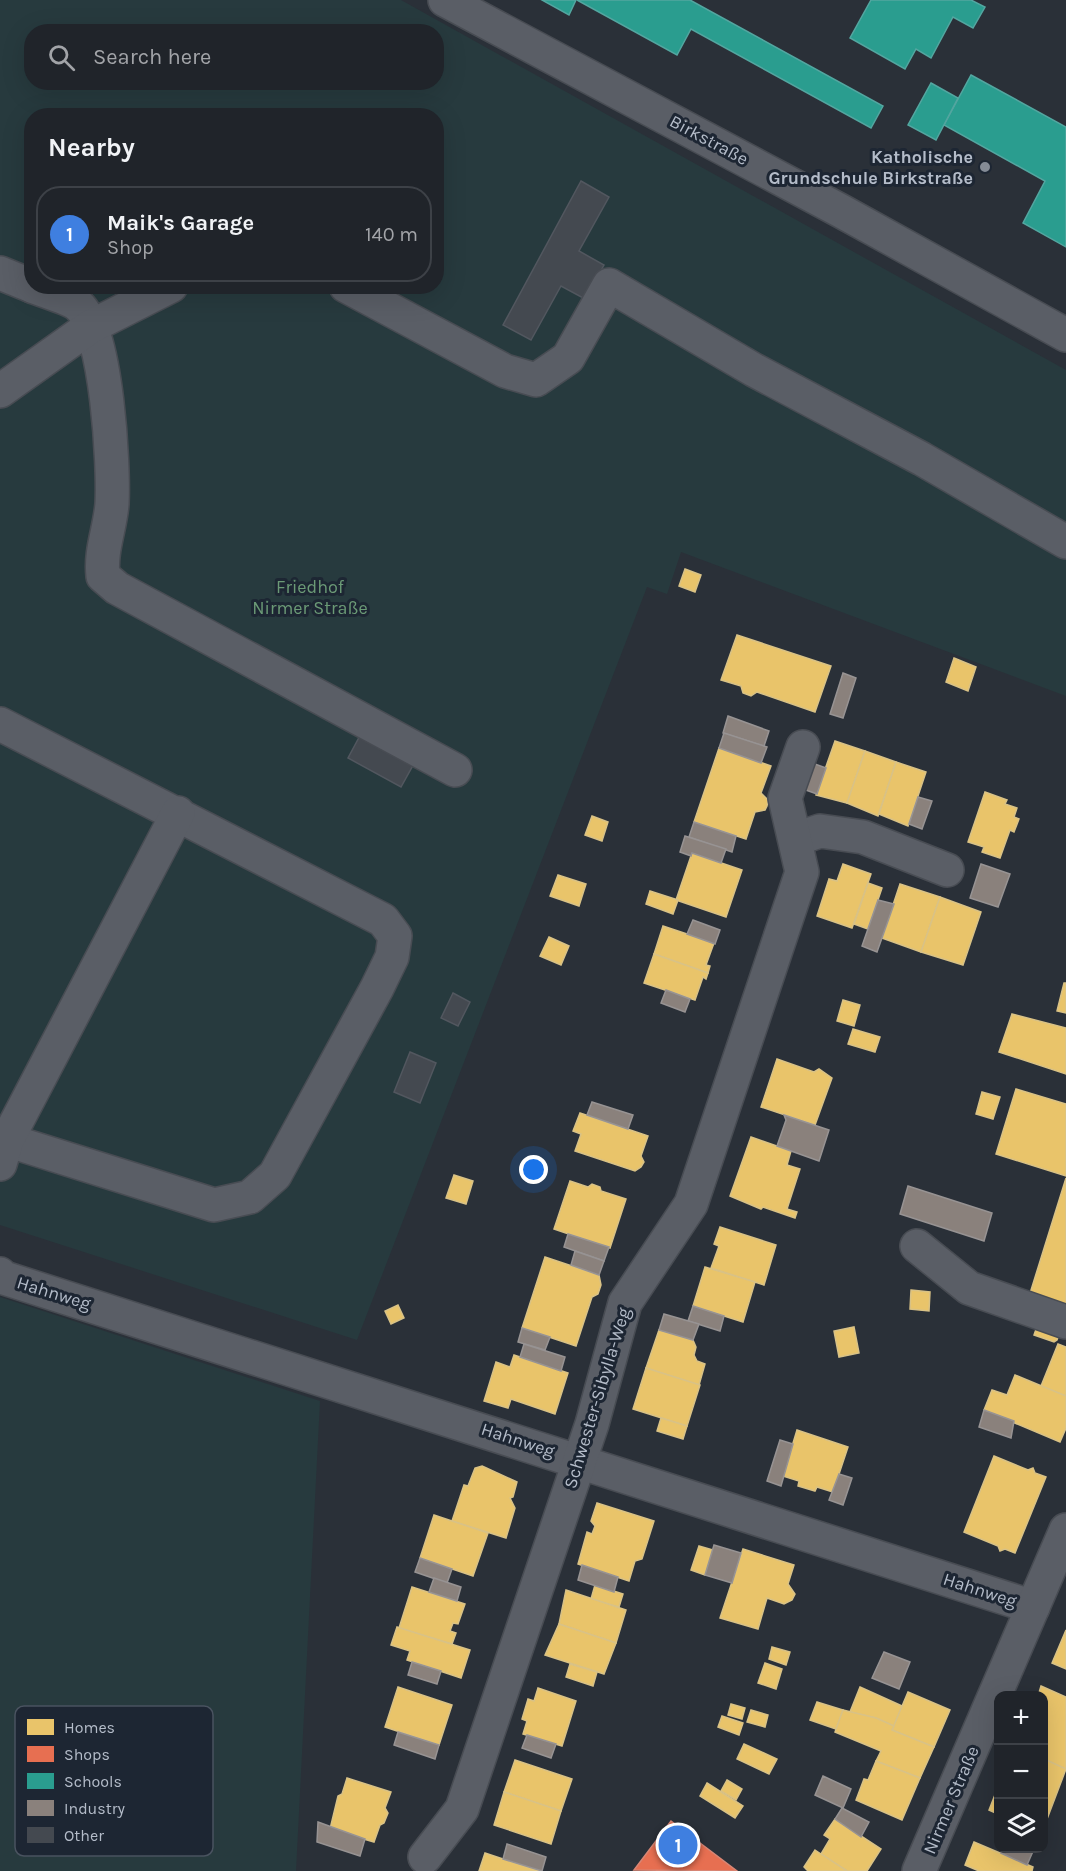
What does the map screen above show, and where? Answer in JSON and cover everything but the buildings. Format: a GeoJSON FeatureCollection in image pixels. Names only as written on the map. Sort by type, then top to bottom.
{"type":"FeatureCollection","features":[{"type":"Feature","properties":{"kind":"street","name":"Birkstraße"},"geometry":{"type":"LineString","coordinates":[[445,0],[841,211],[1066,335]]}},
{"type":"Feature","properties":{"kind":"street"},"geometry":{"type":"LineString","coordinates":[[0,273],[24,283]]}},
{"type":"Feature","properties":{"kind":"street"},"geometry":{"type":"LineString","coordinates":[[361,294],[505,371],[536,380],[568,358],[609,285],[754,370],[922,459],[1066,542]]}},
{"type":"Feature","properties":{"kind":"street"},"geometry":{"type":"LineString","coordinates":[[51,294],[79,306],[90,327],[102,372],[112,438],[112,505],[101,560],[103,576],[117,588],[455,770]]}},
{"type":"Feature","properties":{"kind":"street"},"geometry":{"type":"LineString","coordinates":[[0,391],[90,327],[155,294]]}},
{"type":"Feature","properties":{"kind":"street"},"geometry":{"type":"LineString","coordinates":[[0,724],[178,813],[383,920],[395,936],[392,957],[377,988],[275,1175],[250,1197],[214,1205],[2,1148],[178,813]]}},
{"type":"Feature","properties":{"kind":"street","name":"Schwester-Sibylla-Weg"},"geometry":{"type":"LineString","coordinates":[[425,1857],[462,1809],[592,1424],[625,1303],[691,1204],[802,873],[785,798],[803,747]]}},
{"type":"Feature","properties":{"kind":"street"},"geometry":{"type":"LineString","coordinates":[[796,839],[820,831],[863,837],[947,870]]}},
{"type":"Feature","properties":{"kind":"street"},"geometry":{"type":"LineString","coordinates":[[917,1246],[969,1288],[1066,1322]]}},
{"type":"Feature","properties":{"kind":"street","name":"Hahnweg"},"geometry":{"type":"LineString","coordinates":[[1,1275],[1033,1607]]}},
{"type":"Feature","properties":{"kind":"street","name":"Nirmer Straße"},"geometry":{"type":"LineString","coordinates":[[919,1871],[1033,1607],[1063,1546]]}},
{"type":"Feature","properties":{"kind":"green space","name":"Friedhof Nirmer Straße"},"geometry":{"type":"Polygon","coordinates":[[[0,0],[401,0],[1066,370],[1066,696],[681,552],[667,594],[647,587],[357,1340],[0,1225],[0,0]]]}},
{"type":"Feature","properties":{"kind":"green space"},"geometry":{"type":"Polygon","coordinates":[[[0,1297],[320,1401],[296,1871],[0,1871],[0,1297]]]}},
{"type":"Feature","properties":{"kind":"place","name":"Katholische Grundschule Birkstraße"},"geometry":{"type":"Point","coordinates":[985,167]}},
{"type":"Feature","properties":{"kind":"place","name":"Maik's Garage"},"geometry":{"type":"Point","coordinates":[678,1845]}}]}
